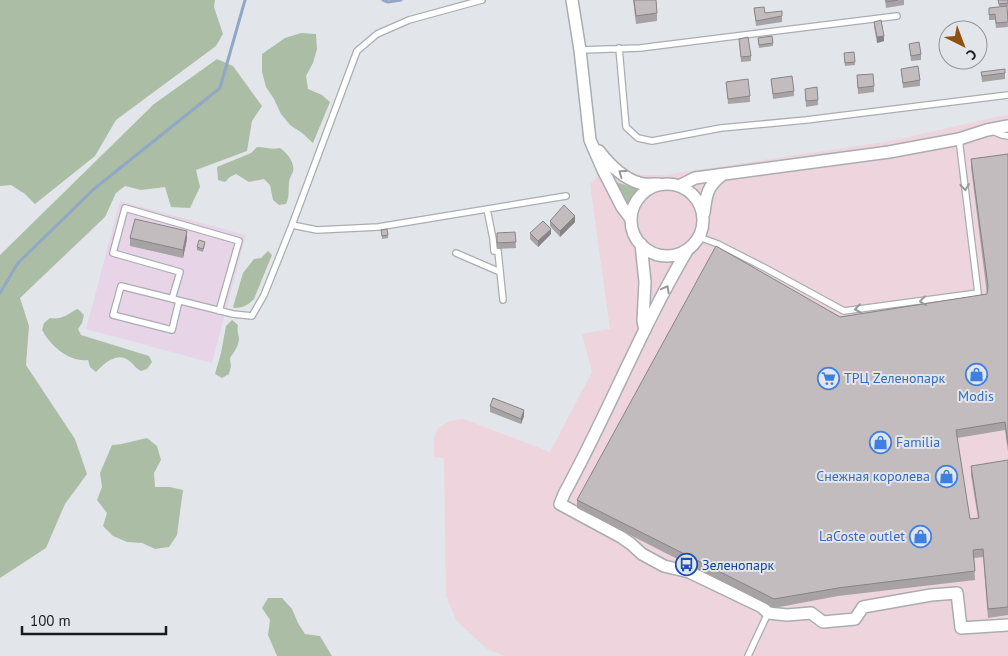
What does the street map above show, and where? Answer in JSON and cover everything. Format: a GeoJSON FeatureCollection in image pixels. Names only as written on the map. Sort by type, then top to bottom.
{"type":"FeatureCollection","features":[{"type":"Feature","properties":{"kind":"street"},"geometry":{"type":"LineString","coordinates":[[572,0],[580,50],[590,140],[622,207],[632,220]]}},
{"type":"Feature","properties":{"kind":"street"},"geometry":{"type":"LineString","coordinates":[[679,186],[695,178],[889,152],[959,139],[987,130],[1008,126]]}},
{"type":"Feature","properties":{"kind":"street"},"geometry":{"type":"LineString","coordinates":[[590,140],[608,162],[626,177],[640,183],[679,186],[692,194],[700,205],[703,220]]}},
{"type":"Feature","properties":{"kind":"street"},"geometry":{"type":"LineString","coordinates":[[723,174],[713,182],[706,195],[702,229],[699,237],[676,269],[560,504],[621,537],[642,554],[664,566],[690,572],[762,607],[768,613],[787,615],[810,613],[823,622],[838,621],[854,619],[863,607],[931,595],[957,593],[961,628],[1008,626]]}},
{"type":"Feature","properties":{"kind":"street"},"geometry":{"type":"LineString","coordinates":[[666,184],[653,187],[642,195],[634,206],[632,220],[634,233],[641,244],[651,252],[663,256],[676,255],[688,250]]}},
{"type":"Feature","properties":{"kind":"street"},"geometry":{"type":"LineString","coordinates":[[641,244],[645,282],[643,321],[645,330]]}},
{"type":"Feature","properties":{"kind":"lane"},"geometry":{"type":"LineString","coordinates":[[179,300],[172,330],[114,315],[121,286],[179,300],[219,311],[252,316],[264,295],[292,225],[357,51],[377,34],[408,20],[482,0]]}},
{"type":"Feature","properties":{"kind":"lane"},"geometry":{"type":"LineString","coordinates":[[580,50],[640,48],[898,16]]}},
{"type":"Feature","properties":{"kind":"lane"},"geometry":{"type":"LineString","coordinates":[[619,48],[626,127],[638,138],[652,141],[721,128],[806,120],[1008,95]]}},
{"type":"Feature","properties":{"kind":"lane"},"geometry":{"type":"LineString","coordinates":[[987,130],[1008,136]]}},
{"type":"Feature","properties":{"kind":"lane"},"geometry":{"type":"LineString","coordinates":[[699,237],[718,244],[844,311],[978,293],[959,139]]}},
{"type":"Feature","properties":{"kind":"lane"},"geometry":{"type":"LineString","coordinates":[[292,225],[317,230],[378,227],[566,196]]}},
{"type":"Feature","properties":{"kind":"lane"},"geometry":{"type":"LineString","coordinates":[[172,299],[180,272],[113,253],[126,208],[239,241],[219,311]]}},
{"type":"Feature","properties":{"kind":"lane"},"geometry":{"type":"LineString","coordinates":[[486,209],[494,251],[498,251],[503,300]]}},
{"type":"Feature","properties":{"kind":"lane"},"geometry":{"type":"LineString","coordinates":[[456,253],[500,272]]}},
{"type":"Feature","properties":{"kind":"lane"},"geometry":{"type":"LineString","coordinates":[[748,656],[768,613]]}},
{"type":"Feature","properties":{"kind":"shaded area"},"geometry":{"type":"Polygon","coordinates":[[[1008,115],[1008,656],[505,656],[487,649],[456,620],[446,596],[444,458],[434,457],[434,437],[438,428],[450,421],[464,419],[550,452],[592,372],[582,334],[610,329],[590,184],[614,162],[625,171],[641,175],[664,175],[891,141],[1008,115]]]}},
{"type":"Feature","properties":{"kind":"shaded area"},"geometry":{"type":"Polygon","coordinates":[[[120,201],[246,235],[212,363],[86,329],[120,201]]]}},
{"type":"Feature","properties":{"kind":"green space"},"geometry":{"type":"Polygon","coordinates":[[[0,0],[215,0],[214,7],[223,34],[216,46],[116,120],[95,156],[35,204],[25,194],[11,185],[0,186],[0,0]]]}},
{"type":"Feature","properties":{"kind":"green space"},"geometry":{"type":"Polygon","coordinates":[[[301,33],[316,34],[317,49],[313,63],[306,76],[308,89],[322,95],[330,102],[313,143],[290,125],[281,114],[266,87],[262,72],[262,54],[285,38],[301,33]]]}},
{"type":"Feature","properties":{"kind":"green space"},"geometry":{"type":"Polygon","coordinates":[[[217,59],[233,66],[262,106],[252,121],[247,151],[196,170],[200,187],[190,208],[171,207],[165,187],[141,190],[125,186],[116,193],[105,217],[20,298],[29,326],[26,365],[75,439],[87,474],[65,504],[46,548],[0,578],[0,255],[154,104],[217,59]]]}},
{"type":"Feature","properties":{"kind":"green space"},"geometry":{"type":"Polygon","coordinates":[[[257,147],[280,148],[292,161],[293,172],[289,180],[286,204],[279,205],[273,200],[270,185],[264,179],[249,182],[236,174],[225,182],[218,180],[217,167],[251,153],[257,147]]]}},
{"type":"Feature","properties":{"kind":"green space"},"geometry":{"type":"Polygon","coordinates":[[[616,182],[640,190],[628,208],[616,182]]]}},
{"type":"Feature","properties":{"kind":"green space"},"geometry":{"type":"Polygon","coordinates":[[[268,251],[272,255],[254,299],[245,306],[234,308],[243,273],[254,259],[261,258],[268,251]]]}},
{"type":"Feature","properties":{"kind":"green space"},"geometry":{"type":"Polygon","coordinates":[[[77,309],[84,315],[78,329],[81,335],[149,356],[152,362],[147,369],[141,371],[128,360],[119,357],[110,360],[96,372],[90,367],[88,360],[67,356],[55,347],[42,330],[44,323],[50,318],[61,318],[77,309]]]}},
{"type":"Feature","properties":{"kind":"green space"},"geometry":{"type":"Polygon","coordinates":[[[232,320],[238,325],[239,341],[230,358],[229,374],[222,378],[215,374],[226,326],[232,320]]]}},
{"type":"Feature","properties":{"kind":"green space"},"geometry":{"type":"Polygon","coordinates":[[[147,438],[157,446],[161,460],[154,473],[155,487],[170,487],[183,490],[177,535],[169,547],[155,549],[142,543],[127,542],[113,536],[103,526],[107,513],[97,500],[102,487],[100,473],[112,445],[147,438]]]}},
{"type":"Feature","properties":{"kind":"green space"},"geometry":{"type":"Polygon","coordinates":[[[268,598],[282,598],[292,609],[305,634],[320,636],[332,656],[277,656],[268,635],[270,620],[262,608],[268,598]]]}},
{"type":"Feature","properties":{"kind":"building"},"geometry":{"type":"Polygon","coordinates":[[[634,0],[656,0],[657,13],[636,16],[634,0]]]}},
{"type":"Feature","properties":{"kind":"building"},"geometry":{"type":"Polygon","coordinates":[[[998,0],[1008,0],[1008,3],[999,4],[998,0]]]}},
{"type":"Feature","properties":{"kind":"building"},"geometry":{"type":"Polygon","coordinates":[[[1007,6],[1008,22],[996,23],[995,14],[989,15],[989,8],[1007,6]]]}},
{"type":"Feature","properties":{"kind":"building"},"geometry":{"type":"Polygon","coordinates":[[[764,7],[765,13],[782,11],[782,16],[756,21],[754,8],[764,7]]]}},
{"type":"Feature","properties":{"kind":"building"},"geometry":{"type":"Polygon","coordinates":[[[881,20],[884,36],[877,37],[874,22],[881,20]]]}},
{"type":"Feature","properties":{"kind":"building"},"geometry":{"type":"Polygon","coordinates":[[[772,36],[773,43],[759,45],[758,38],[772,36]]]}},
{"type":"Feature","properties":{"kind":"building"},"geometry":{"type":"Polygon","coordinates":[[[748,37],[751,56],[741,57],[739,39],[748,37]]]}},
{"type":"Feature","properties":{"kind":"building"},"geometry":{"type":"Polygon","coordinates":[[[919,42],[921,54],[911,56],[909,44],[919,42]]]}},
{"type":"Feature","properties":{"kind":"building"},"geometry":{"type":"Polygon","coordinates":[[[854,52],[855,62],[845,63],[844,53],[854,52]]]}},
{"type":"Feature","properties":{"kind":"building"},"geometry":{"type":"Polygon","coordinates":[[[918,66],[920,80],[903,83],[901,69],[918,66]]]}},
{"type":"Feature","properties":{"kind":"building"},"geometry":{"type":"Polygon","coordinates":[[[1005,69],[1005,73],[982,76],[981,72],[1005,69]]]}},
{"type":"Feature","properties":{"kind":"building"},"geometry":{"type":"Polygon","coordinates":[[[873,74],[874,86],[858,88],[857,75],[873,74]]]}},
{"type":"Feature","properties":{"kind":"building"},"geometry":{"type":"Polygon","coordinates":[[[792,76],[794,91],[773,94],[771,79],[792,76]]]}},
{"type":"Feature","properties":{"kind":"building"},"geometry":{"type":"Polygon","coordinates":[[[748,79],[750,96],[728,99],[726,82],[748,79]]]}},
{"type":"Feature","properties":{"kind":"building"},"geometry":{"type":"Polygon","coordinates":[[[817,87],[818,100],[806,101],[805,89],[817,87]]]}},
{"type":"Feature","properties":{"kind":"building","name":"ТРЦ Zеленопарк"},"geometry":{"type":"Polygon","coordinates":[[[1008,154],[1008,444],[1005,422],[956,430],[970,519],[979,518],[971,466],[1008,460],[1008,607],[988,609],[983,549],[973,550],[975,571],[838,588],[774,599],[577,500],[716,246],[840,317],[987,294],[988,286],[971,159],[1008,154]]]}},
{"type":"Feature","properties":{"kind":"building"},"geometry":{"type":"Polygon","coordinates":[[[564,205],[575,216],[560,231],[550,221],[564,205]]]}},
{"type":"Feature","properties":{"kind":"building"},"geometry":{"type":"Polygon","coordinates":[[[135,219],[187,231],[183,250],[130,238],[135,219]]]}},
{"type":"Feature","properties":{"kind":"building"},"geometry":{"type":"Polygon","coordinates":[[[543,221],[551,229],[538,241],[530,233],[543,221]]]}},
{"type":"Feature","properties":{"kind":"building"},"geometry":{"type":"Polygon","coordinates":[[[387,229],[388,235],[382,236],[381,230],[387,229]]]}},
{"type":"Feature","properties":{"kind":"building"},"geometry":{"type":"Polygon","coordinates":[[[515,232],[516,242],[497,243],[497,233],[515,232]]]}},
{"type":"Feature","properties":{"kind":"building"},"geometry":{"type":"Polygon","coordinates":[[[199,240],[205,242],[203,249],[197,247],[199,240]]]}},
{"type":"Feature","properties":{"kind":"building"},"geometry":{"type":"Polygon","coordinates":[[[493,398],[524,410],[521,419],[490,406],[493,398]]]}},
{"type":"Feature","properties":{"kind":"waterway"},"geometry":{"type":"LineString","coordinates":[[0,293],[18,263],[94,189],[220,88],[245,0]]}},
{"type":"Feature","properties":{"kind":"waterway"},"geometry":{"type":"LineString","coordinates":[[383,0],[388,2],[401,0]]}},
{"type":"Feature","properties":{"kind":"place","name":"Modis"},"geometry":{"type":"Point","coordinates":[976,374]}},
{"type":"Feature","properties":{"kind":"place","name":"ТРЦ Zеленопарк"},"geometry":{"type":"Point","coordinates":[828,378]}},
{"type":"Feature","properties":{"kind":"place","name":"Familia"},"geometry":{"type":"Point","coordinates":[880,442]}},
{"type":"Feature","properties":{"kind":"place","name":"Снежная королева"},"geometry":{"type":"Point","coordinates":[946,476]}},
{"type":"Feature","properties":{"kind":"place","name":"LaCoste outlet"},"geometry":{"type":"Point","coordinates":[921,536]}},
{"type":"Feature","properties":{"kind":"place","name":"Зеленопарк"},"geometry":{"type":"Point","coordinates":[686,565]}}]}
